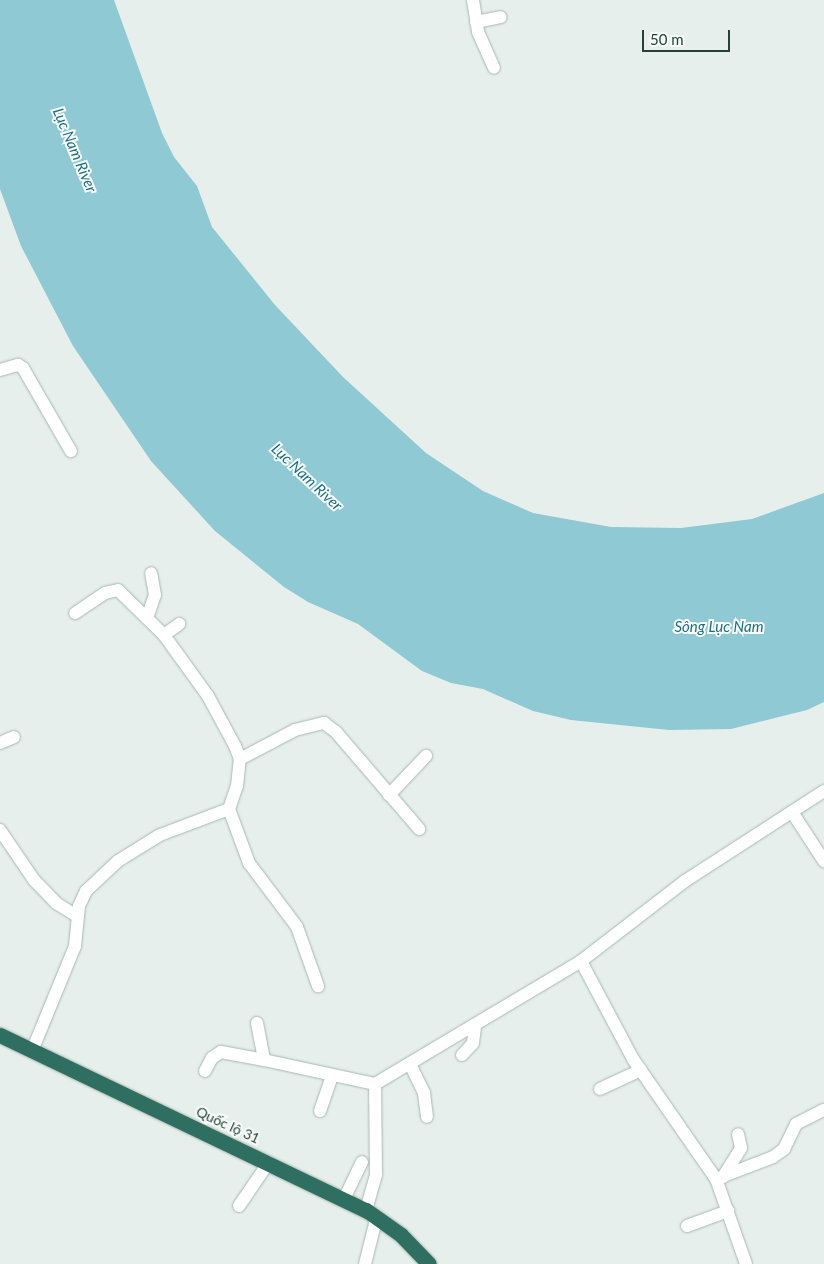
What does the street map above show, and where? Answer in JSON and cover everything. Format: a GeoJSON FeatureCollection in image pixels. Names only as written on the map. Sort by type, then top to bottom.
{"type":"FeatureCollection","features":[{"type":"Feature","properties":{"kind":"highway","name":"Quốc lộ 31"},"geometry":{"type":"LineString","coordinates":[[0,1035],[242,1156],[269,1162],[371,1213],[429,1264]]}},
{"type":"Feature","properties":{"kind":"street"},"geometry":{"type":"LineString","coordinates":[[473,0],[476,22],[494,68]]}},
{"type":"Feature","properties":{"kind":"street"},"geometry":{"type":"LineString","coordinates":[[476,22],[501,17]]}},
{"type":"Feature","properties":{"kind":"street"},"geometry":{"type":"LineString","coordinates":[[0,370],[18,365],[23,368],[71,451]]}},
{"type":"Feature","properties":{"kind":"street"},"geometry":{"type":"LineString","coordinates":[[147,618],[155,594],[152,573]]}},
{"type":"Feature","properties":{"kind":"street"},"geometry":{"type":"LineString","coordinates":[[75,613],[105,593],[118,590],[164,635],[208,696],[240,759],[237,786],[229,809],[249,863],[297,927],[318,986]]}},
{"type":"Feature","properties":{"kind":"street"},"geometry":{"type":"LineString","coordinates":[[164,635],[179,624]]}},
{"type":"Feature","properties":{"kind":"street"},"geometry":{"type":"LineString","coordinates":[[240,759],[295,730],[324,723],[336,732],[419,829]]}},
{"type":"Feature","properties":{"kind":"street"},"geometry":{"type":"LineString","coordinates":[[0,743],[14,737]]}},
{"type":"Feature","properties":{"kind":"street"},"geometry":{"type":"LineString","coordinates":[[389,795],[426,756]]}},
{"type":"Feature","properties":{"kind":"street"},"geometry":{"type":"LineString","coordinates":[[205,1071],[212,1058],[221,1052],[375,1084],[581,961],[686,881],[824,791]]}},
{"type":"Feature","properties":{"kind":"street"},"geometry":{"type":"LineString","coordinates":[[32,1051],[75,946],[77,916],[86,891],[160,835],[229,809]]}},
{"type":"Feature","properties":{"kind":"street"},"geometry":{"type":"LineString","coordinates":[[792,812],[824,861]]}},
{"type":"Feature","properties":{"kind":"street"},"geometry":{"type":"LineString","coordinates":[[0,830],[34,880],[56,903],[77,916]]}},
{"type":"Feature","properties":{"kind":"street"},"geometry":{"type":"LineString","coordinates":[[581,961],[641,1070],[719,1178],[746,1264]]}},
{"type":"Feature","properties":{"kind":"street"},"geometry":{"type":"LineString","coordinates":[[257,1023],[264,1060]]}},
{"type":"Feature","properties":{"kind":"street"},"geometry":{"type":"LineString","coordinates":[[462,1055],[473,1043],[475,1026]]}},
{"type":"Feature","properties":{"kind":"street"},"geometry":{"type":"LineString","coordinates":[[410,1064],[424,1092],[427,1117]]}},
{"type":"Feature","properties":{"kind":"street"},"geometry":{"type":"LineString","coordinates":[[600,1089],[641,1070]]}},
{"type":"Feature","properties":{"kind":"street"},"geometry":{"type":"LineString","coordinates":[[320,1111],[332,1076]]}},
{"type":"Feature","properties":{"kind":"street"},"geometry":{"type":"LineString","coordinates":[[365,1264],[376,1174],[375,1084]]}},
{"type":"Feature","properties":{"kind":"street"},"geometry":{"type":"LineString","coordinates":[[719,1178],[773,1156],[784,1149],[796,1124],[824,1110]]}},
{"type":"Feature","properties":{"kind":"street"},"geometry":{"type":"LineString","coordinates":[[719,1178],[741,1148],[738,1134]]}},
{"type":"Feature","properties":{"kind":"street"},"geometry":{"type":"LineString","coordinates":[[239,1206],[269,1162]]}},
{"type":"Feature","properties":{"kind":"street"},"geometry":{"type":"LineString","coordinates":[[344,1199],[362,1162]]}},
{"type":"Feature","properties":{"kind":"street"},"geometry":{"type":"LineString","coordinates":[[687,1226],[728,1211]]}},
{"type":"Feature","properties":{"kind":"water","name":"Sông Lục Nam"},"geometry":{"type":"Polygon","coordinates":[[[0,0],[114,0],[162,133],[174,157],[197,186],[212,227],[275,305],[343,377],[426,453],[483,491],[533,513],[611,527],[681,528],[752,519],[824,493],[824,702],[807,710],[731,729],[669,730],[571,720],[533,711],[483,689],[451,683],[422,671],[358,624],[308,602],[284,587],[215,531],[151,461],[73,346],[21,246],[0,189],[0,0]]]}},
{"type":"Feature","properties":{"kind":"water label","name":"Lục Nam River"},"geometry":{"type":"Point","coordinates":[75,150]}},
{"type":"Feature","properties":{"kind":"water label","name":"Lục Nam River"},"geometry":{"type":"Point","coordinates":[307,477]}}]}
